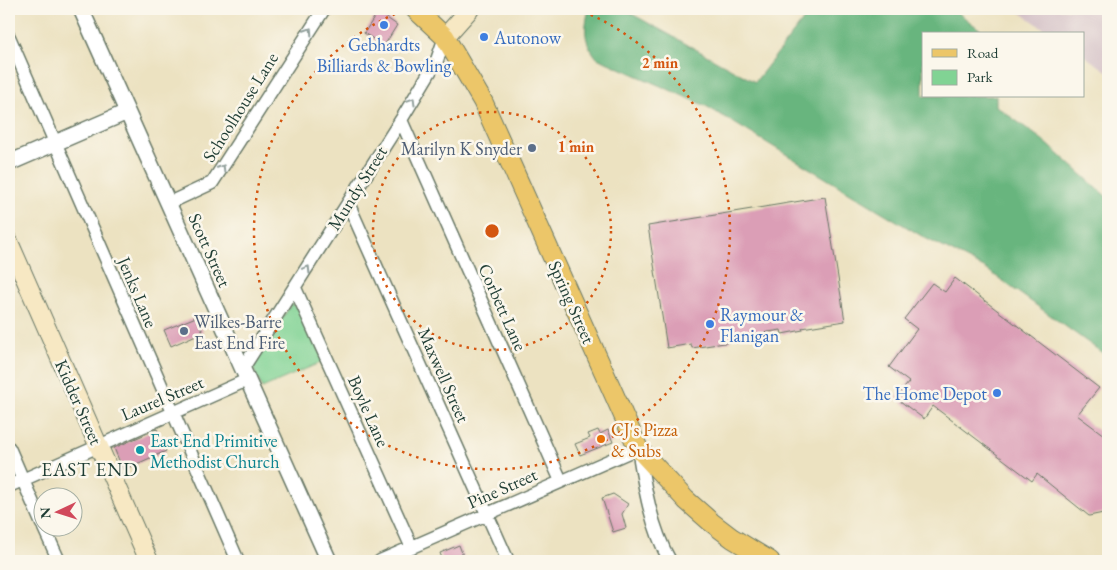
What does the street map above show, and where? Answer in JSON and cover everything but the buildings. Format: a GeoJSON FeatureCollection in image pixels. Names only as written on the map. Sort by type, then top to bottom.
{"type":"FeatureCollection","features":[{"type":"Feature","properties":{"kind":"main road","name":"Spring Street"},"geometry":{"type":"LineString","coordinates":[[415,9],[446,37],[483,102],[638,448],[686,500],[711,522],[732,538],[770,561]]}},
{"type":"Feature","properties":{"kind":"main road","name":"Mundy Street"},"geometry":{"type":"LineString","coordinates":[[446,37],[470,9]]}},
{"type":"Feature","properties":{"kind":"main road","name":"Kidder Street"},"geometry":{"type":"LineString","coordinates":[[9,242],[149,561]]}},
{"type":"Feature","properties":{"kind":"street","name":"Scott Street"},"geometry":{"type":"LineString","coordinates":[[81,9],[329,561]]}},
{"type":"Feature","properties":{"kind":"street","name":"Schoolhouse Lane"},"geometry":{"type":"LineString","coordinates":[[168,203],[212,183],[324,9]]}},
{"type":"Feature","properties":{"kind":"street","name":"Jenks Lane"},"geometry":{"type":"LineString","coordinates":[[9,37],[238,561]]}},
{"type":"Feature","properties":{"kind":"street","name":"Mundy Street"},"geometry":{"type":"LineString","coordinates":[[245,374],[295,288],[437,60],[446,37]]}},
{"type":"Feature","properties":{"kind":"street"},"geometry":{"type":"LineString","coordinates":[[9,163],[127,112]]}},
{"type":"Feature","properties":{"kind":"street","name":"Corbett Lane"},"geometry":{"type":"LineString","coordinates":[[401,120],[561,481]]}},
{"type":"Feature","properties":{"kind":"street","name":"Maxwell Street"},"geometry":{"type":"LineString","coordinates":[[348,203],[508,561]]}},
{"type":"Feature","properties":{"kind":"street","name":"Boyle Lane"},"geometry":{"type":"LineString","coordinates":[[295,288],[412,548]]}},
{"type":"Feature","properties":{"kind":"street","name":"Laurel Street"},"geometry":{"type":"LineString","coordinates":[[9,486],[97,444],[172,413],[245,374]]}},
{"type":"Feature","properties":{"kind":"street"},"geometry":{"type":"LineString","coordinates":[[9,448],[32,500]]}},
{"type":"Feature","properties":{"kind":"street"},"geometry":{"type":"LineString","coordinates":[[638,448],[651,512],[663,550],[670,561]]}},
{"type":"Feature","properties":{"kind":"street","name":"Pine Street"},"geometry":{"type":"LineString","coordinates":[[380,561],[412,548],[487,512],[638,448]]}},
{"type":"Feature","properties":{"kind":"street"},"geometry":{"type":"LineString","coordinates":[[49,538],[59,561]]}},
{"type":"Feature","properties":{"kind":"shaded area"},"geometry":{"type":"Polygon","coordinates":[[[1015,9],[1108,9],[1108,72],[1084,56],[1084,32],[1049,32],[1015,9]]]}},
{"type":"Feature","properties":{"kind":"green space"},"geometry":{"type":"Polygon","coordinates":[[[589,9],[623,9],[755,82],[812,9],[953,9],[983,32],[922,32],[922,98],[996,98],[996,106],[1044,141],[1108,198],[1108,357],[986,269],[925,238],[706,106],[597,58],[587,40],[586,23],[589,9]]]}},
{"type":"Feature","properties":{"kind":"green space"},"geometry":{"type":"Polygon","coordinates":[[[292,303],[304,314],[324,361],[262,388],[252,366],[292,303]]]}},
{"type":"Feature","properties":{"kind":"place","name":"Gebhardts Billiards & Bowling"},"geometry":{"type":"Point","coordinates":[384,25]}},
{"type":"Feature","properties":{"kind":"place","name":"Autonow"},"geometry":{"type":"Point","coordinates":[484,37]}},
{"type":"Feature","properties":{"kind":"place","name":"Marilyn K Snyder"},"geometry":{"type":"Point","coordinates":[532,148]}},
{"type":"Feature","properties":{"kind":"place","name":"Raymour & Flanigan"},"geometry":{"type":"Point","coordinates":[710,324]}},
{"type":"Feature","properties":{"kind":"place","name":"Wilkes-Barre East End Fire"},"geometry":{"type":"Point","coordinates":[184,331]}},
{"type":"Feature","properties":{"kind":"place","name":"The Home Depot"},"geometry":{"type":"Point","coordinates":[997,393]}},
{"type":"Feature","properties":{"kind":"place","name":"CJ's Pizza & Subs"},"geometry":{"type":"Point","coordinates":[601,439]}},
{"type":"Feature","properties":{"kind":"place","name":"East End Primitive Methodist Church"},"geometry":{"type":"Point","coordinates":[140,450]}},
{"type":"Feature","properties":{"kind":"district","name":"EAST END"},"geometry":{"type":"Point","coordinates":[90,469]}}]}
